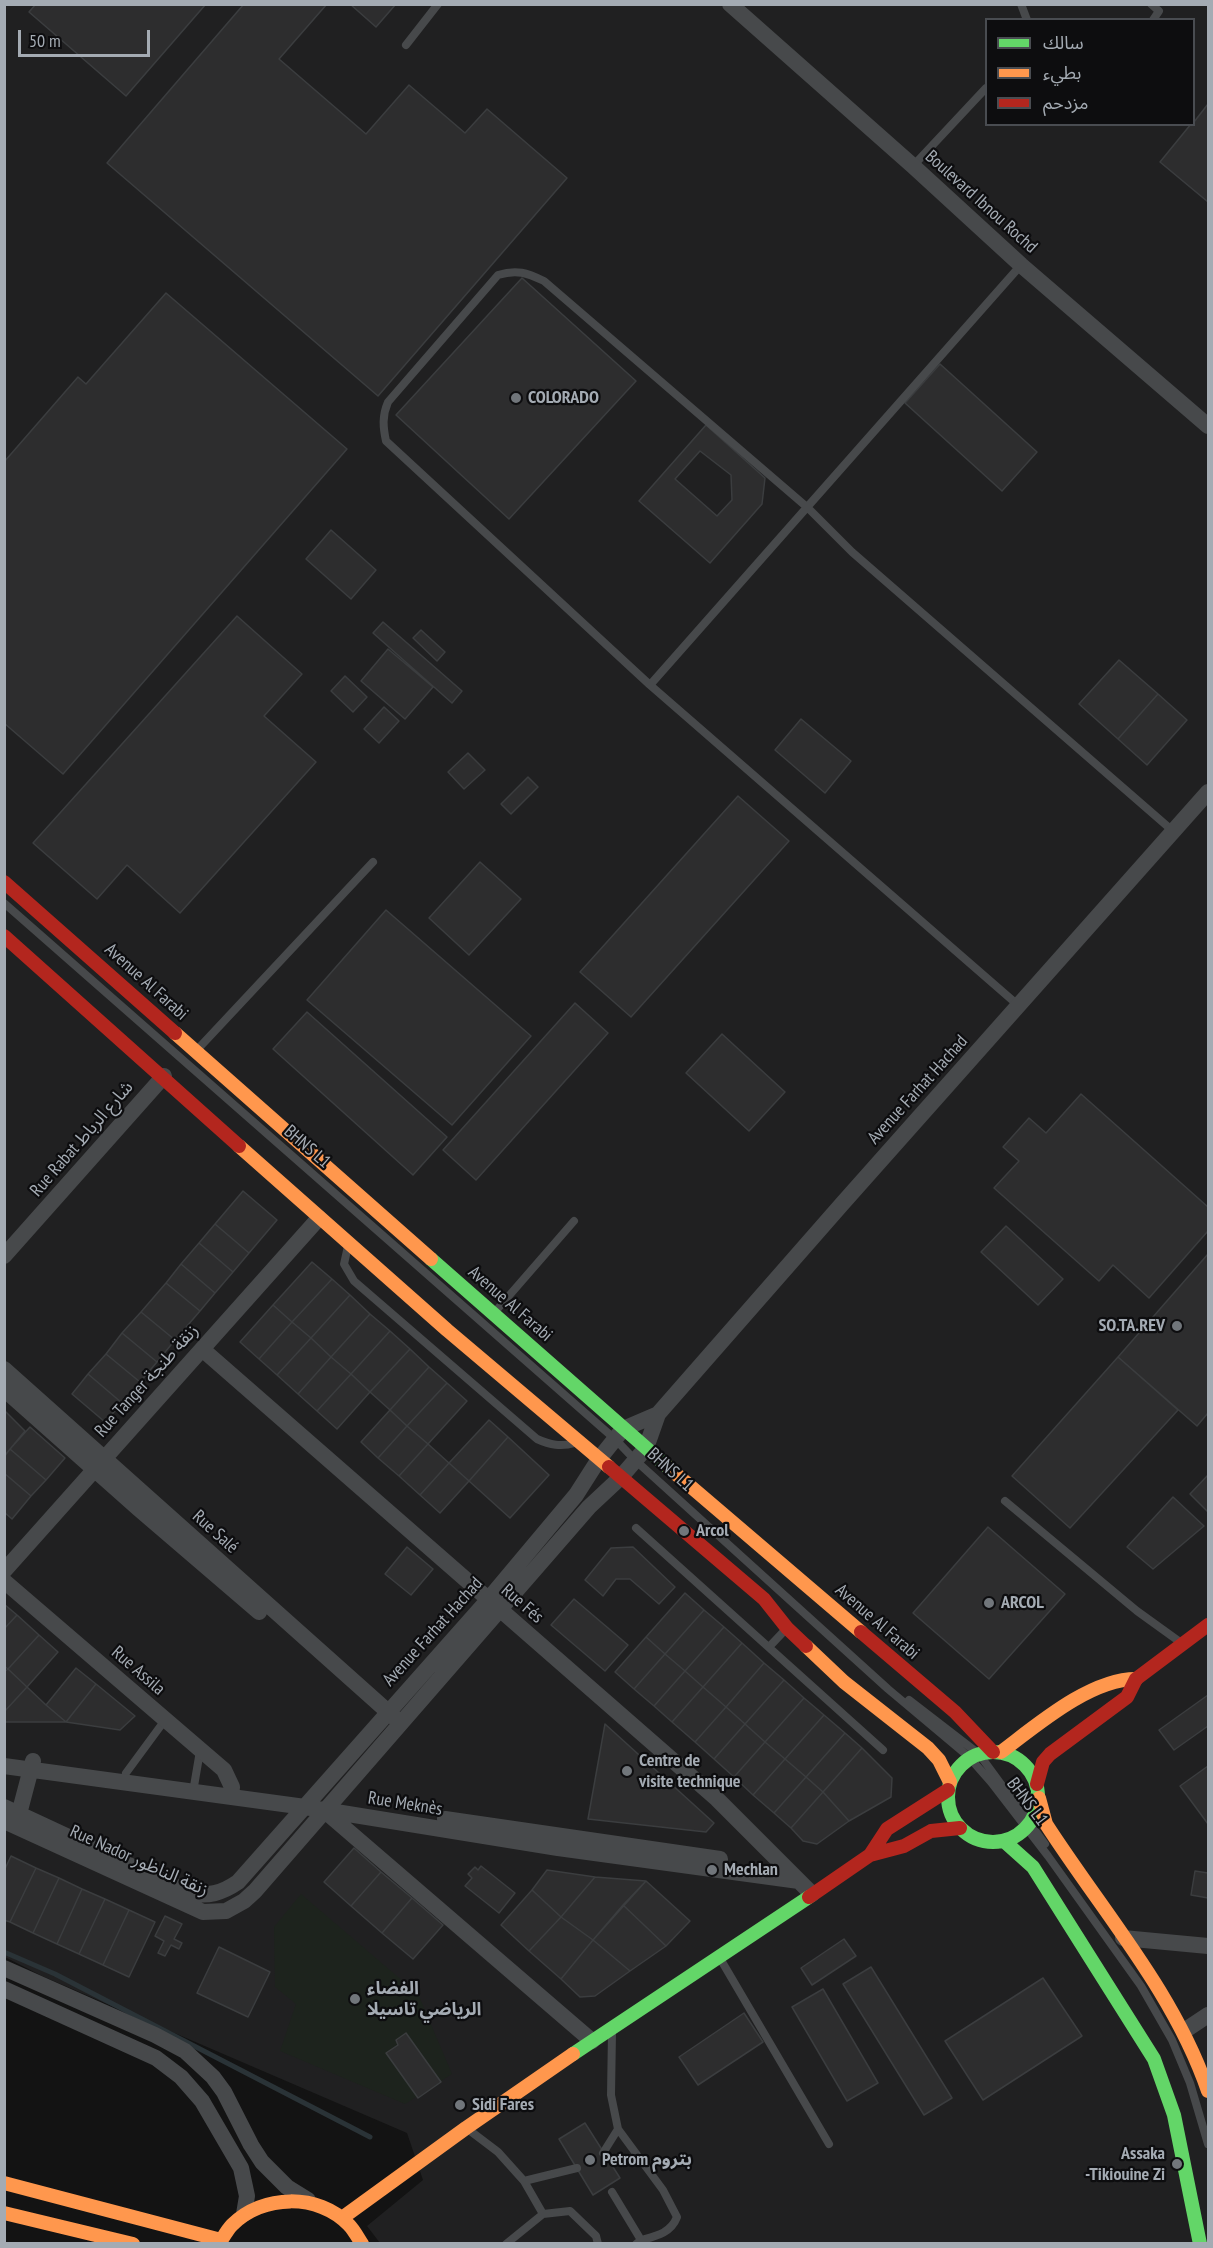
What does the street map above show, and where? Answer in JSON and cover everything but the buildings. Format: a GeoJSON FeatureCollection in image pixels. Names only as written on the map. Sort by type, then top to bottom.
{"type":"FeatureCollection","features":[{"type":"Feature","properties":{"kind":"street","name":"Boulevard Ibnou Rochd"},"geometry":{"type":"LineString","coordinates":[[730,4],[1021,265],[1209,426]]}},
{"type":"Feature","properties":{"kind":"street","name":"Avenue Farhat Hachad"},"geometry":{"type":"LineString","coordinates":[[238,1882],[308,1803],[392,1721],[494,1605],[620,1478],[639,1455],[658,1414],[1209,792]]}},
{"type":"Feature","properties":{"kind":"street","name":"Avenue Al Farabi"},"geometry":{"type":"LineString","coordinates":[[4,882],[494,1314],[639,1455],[955,1712],[985,1754],[1021,1761],[1031,1772],[1046,1824],[1159,1987],[1184,2031],[1209,2091]]}},
{"type":"Feature","properties":{"kind":"street"},"geometry":{"type":"LineString","coordinates":[[4,936],[164,1076],[319,1218],[577,1442],[764,1599],[787,1628],[844,1682],[928,1748],[939,1760],[949,1786]]}},
{"type":"Feature","properties":{"kind":"street","name":"Rue Rabat شارع الرباط"},"geometry":{"type":"LineString","coordinates":[[4,1256],[164,1076]]}},
{"type":"Feature","properties":{"kind":"street","name":"Rue Tanger زنقة طنجة"},"geometry":{"type":"LineString","coordinates":[[4,1571],[319,1218]]}},
{"type":"Feature","properties":{"kind":"street","name":"Rue Fés"},"geometry":{"type":"LineString","coordinates":[[202,1349],[717,1799],[812,1894]]}},
{"type":"Feature","properties":{"kind":"street","name":"Rue Salé"},"geometry":{"type":"LineString","coordinates":[[4,1369],[99,1464]]}},
{"type":"Feature","properties":{"kind":"street","name":"Rue Salé"},"geometry":{"type":"LineString","coordinates":[[4,1389],[99,1464],[392,1721]]}},
{"type":"Feature","properties":{"kind":"street","name":"Avenue Farhat Hachad"},"geometry":{"type":"LineString","coordinates":[[494,1605],[618,1436],[658,1414]]}},
{"type":"Feature","properties":{"kind":"street","name":"Rue Assila"},"geometry":{"type":"LineString","coordinates":[[4,1581],[224,1770],[231,1792]]}},
{"type":"Feature","properties":{"kind":"street"},"geometry":{"type":"LineString","coordinates":[[1136,1679],[1121,1679],[1097,1689],[957,1769],[949,1786],[948,1801],[952,1816],[960,1828],[972,1837],[983,1841],[1004,1841],[1020,1834],[1028,1825],[1038,1791],[1043,1762],[1050,1754],[1127,1697],[1136,1679],[1209,1625]]}},
{"type":"Feature","properties":{"kind":"street","name":"Avenue Farhat Hachad"},"geometry":{"type":"LineString","coordinates":[[255,1891],[329,1807],[392,1721]]}},
{"type":"Feature","properties":{"kind":"street","name":"Rue Meknès"},"geometry":{"type":"LineString","coordinates":[[4,1757],[32,1765],[308,1803],[558,1848],[799,1881]]}},
{"type":"Feature","properties":{"kind":"street"},"geometry":{"type":"LineString","coordinates":[[9,1814],[32,1765]]}},
{"type":"Feature","properties":{"kind":"street","name":"Rue Meknès"},"geometry":{"type":"LineString","coordinates":[[4,1766],[32,1765],[126,1773],[194,1787]]}},
{"type":"Feature","properties":{"kind":"street"},"geometry":{"type":"LineString","coordinates":[[870,1855],[887,1828],[949,1786]]}},
{"type":"Feature","properties":{"kind":"street"},"geometry":{"type":"LineString","coordinates":[[329,1807],[592,2041]]}},
{"type":"Feature","properties":{"kind":"street","name":"Rue Meknès"},"geometry":{"type":"LineString","coordinates":[[329,1807],[786,1868]]}},
{"type":"Feature","properties":{"kind":"street","name":"Rue Nador زنقة الناظور"},"geometry":{"type":"LineString","coordinates":[[9,1814],[189,1893],[210,1895],[238,1882]]}},
{"type":"Feature","properties":{"kind":"street","name":"Rue Nador زنقة الناظور"},"geometry":{"type":"LineString","coordinates":[[9,1814],[203,1912],[218,1913],[233,1909],[255,1891]]}},
{"type":"Feature","properties":{"kind":"street"},"geometry":{"type":"LineString","coordinates":[[342,2218],[466,2128],[592,2041],[720,1958],[870,1855],[904,1846],[930,1831],[960,1828]]}},
{"type":"Feature","properties":{"kind":"street"},"geometry":{"type":"LineString","coordinates":[[1004,1841],[1033,1867],[1154,2059],[1174,2115],[1200,2244]]}},
{"type":"Feature","properties":{"kind":"street"},"geometry":{"type":"LineString","coordinates":[[1123,1938],[1209,1946]]}},
{"type":"Feature","properties":{"kind":"street"},"geometry":{"type":"LineString","coordinates":[[4,1968],[155,2035],[185,2051],[213,2077],[224,2092],[250,2145],[262,2162],[287,2187],[342,2218],[362,2244]]}},
{"type":"Feature","properties":{"kind":"street"},"geometry":{"type":"LineString","coordinates":[[4,1989],[156,2058],[181,2077],[202,2101],[241,2168],[247,2196],[244,2214]]}},
{"type":"Feature","properties":{"kind":"street"},"geometry":{"type":"LineString","coordinates":[[1184,2031],[1209,2015]]}},
{"type":"Feature","properties":{"kind":"street"},"geometry":{"type":"LineString","coordinates":[[4,2183],[220,2242],[231,2226],[244,2214],[265,2204],[288,2199],[311,2202]]}},
{"type":"Feature","properties":{"kind":"street"},"geometry":{"type":"LineString","coordinates":[[4,2213],[133,2244]]}},
{"type":"Feature","properties":{"kind":"lane"},"geometry":{"type":"LineString","coordinates":[[406,45],[438,4]]}},
{"type":"Feature","properties":{"kind":"lane"},"geometry":{"type":"LineString","coordinates":[[1151,4],[1159,11],[1155,18]]}},
{"type":"Feature","properties":{"kind":"lane"},"geometry":{"type":"LineString","coordinates":[[913,166],[985,90]]}},
{"type":"Feature","properties":{"kind":"lane"},"geometry":{"type":"LineString","coordinates":[[650,685],[1021,265]]}},
{"type":"Feature","properties":{"kind":"lane"},"geometry":{"type":"LineString","coordinates":[[1019,1006],[650,685],[386,441],[383,422],[388,402],[498,275],[512,271],[526,272],[544,281],[808,508],[852,552],[1174,831]]}},
{"type":"Feature","properties":{"kind":"lane"},"geometry":{"type":"LineString","coordinates":[[196,1052],[374,862]]}},
{"type":"Feature","properties":{"kind":"lane","name":"BHNS L1"},"geometry":{"type":"LineString","coordinates":[[4,901],[618,1436]]}},
{"type":"Feature","properties":{"kind":"lane"},"geometry":{"type":"LineString","coordinates":[[494,1314],[574,1221]]}},
{"type":"Feature","properties":{"kind":"lane"},"geometry":{"type":"LineString","coordinates":[[349,1243],[344,1264],[354,1281],[537,1439],[550,1445],[562,1446],[577,1442]]}},
{"type":"Feature","properties":{"kind":"lane","name":"BHNS L1"},"geometry":{"type":"LineString","coordinates":[[639,1455],[905,1697],[985,1754],[1028,1825],[1141,1986],[1172,2040],[1190,2083],[1209,2144]]}},
{"type":"Feature","properties":{"kind":"lane"},"geometry":{"type":"LineString","coordinates":[[1005,1501],[1137,1611],[1183,1645]]}},
{"type":"Feature","properties":{"kind":"lane"},"geometry":{"type":"LineString","coordinates":[[636,1528],[883,1750]]}},
{"type":"Feature","properties":{"kind":"lane"},"geometry":{"type":"LineString","coordinates":[[769,1647],[787,1628]]}},
{"type":"Feature","properties":{"kind":"lane"},"geometry":{"type":"LineString","coordinates":[[126,1773],[165,1720]]}},
{"type":"Feature","properties":{"kind":"lane"},"geometry":{"type":"LineString","coordinates":[[194,1787],[200,1750]]}},
{"type":"Feature","properties":{"kind":"lane","name":"BHNS L1"},"geometry":{"type":"LineString","coordinates":[[1028,1825],[1159,2006],[1184,2056],[1209,2125]]}},
{"type":"Feature","properties":{"kind":"lane"},"geometry":{"type":"LineString","coordinates":[[720,1958],[829,2144]]}},
{"type":"Feature","properties":{"kind":"lane"},"geometry":{"type":"LineString","coordinates":[[612,2028],[611,2096],[618,2129],[663,2190],[677,2217],[674,2226],[659,2235],[639,2242],[612,2192]]}},
{"type":"Feature","properties":{"kind":"lane"},"geometry":{"type":"LineString","coordinates":[[466,2128],[498,2152],[524,2181],[543,2214]]}},
{"type":"Feature","properties":{"kind":"lane"},"geometry":{"type":"LineString","coordinates":[[603,2153],[618,2129]]}},
{"type":"Feature","properties":{"kind":"lane"},"geometry":{"type":"LineString","coordinates":[[524,2181],[577,2168]]}},
{"type":"Feature","properties":{"kind":"lane"},"geometry":{"type":"LineString","coordinates":[[506,2244],[543,2214],[570,2211],[596,2236],[598,2244]]}},
{"type":"Feature","properties":{"kind":"shaded area"},"geometry":{"type":"Polygon","coordinates":[[[4,5],[1208,5],[1208,2243],[380,2243],[367,2226],[423,2180],[407,2133],[42,1976],[5,1957],[4,5]]]}},
{"type":"Feature","properties":{"kind":"shaded area","name":"الفضاء الرياضي تاسيلا"},"geometry":{"type":"Polygon","coordinates":[[[301,1894],[418,1994],[452,2074],[405,2104],[280,2051],[296,2004],[275,1987],[274,1927],[301,1894]]]}},
{"type":"Feature","properties":{"kind":"waterway"},"geometry":{"type":"LineString","coordinates":[[4,1952],[55,1974],[370,2137]]}},
{"type":"Feature","properties":{"kind":"traffic: fast"},"geometry":{"type":"LineString","coordinates":[[431,1259],[669,1468]]}},
{"type":"Feature","properties":{"kind":"traffic: fast"},"geometry":{"type":"LineString","coordinates":[[993,1752],[1010,1755],[1025,1765],[1035,1780],[1038,1797],[1035,1814],[1025,1829],[1010,1839],[993,1842],[976,1839],[961,1829],[951,1814],[948,1797],[951,1780],[961,1765],[976,1755],[993,1752]]}},
{"type":"Feature","properties":{"kind":"traffic: fast"},"geometry":{"type":"LineString","coordinates":[[1004,1841],[1033,1867],[1154,2059],[1174,2115],[1200,2244]]}},
{"type":"Feature","properties":{"kind":"traffic: fast"},"geometry":{"type":"LineString","coordinates":[[573,2054],[809,1897]]}},
{"type":"Feature","properties":{"kind":"traffic: slow"},"geometry":{"type":"LineString","coordinates":[[175,1033],[431,1259]]}},
{"type":"Feature","properties":{"kind":"traffic: slow"},"geometry":{"type":"LineString","coordinates":[[239,1146],[447,1330],[609,1467]]}},
{"type":"Feature","properties":{"kind":"traffic: slow"},"geometry":{"type":"LineString","coordinates":[[669,1468],[861,1632]]}},
{"type":"Feature","properties":{"kind":"traffic: slow"},"geometry":{"type":"LineString","coordinates":[[806,1646],[844,1682],[928,1748],[939,1760],[950,1782]]}},
{"type":"Feature","properties":{"kind":"traffic: slow"},"geometry":{"type":"LineString","coordinates":[[1001,1752],[1047,1717],[1083,1695],[1118,1681],[1136,1679]]}},
{"type":"Feature","properties":{"kind":"traffic: slow"},"geometry":{"type":"LineString","coordinates":[[1039,1798],[1046,1824],[1157,1986],[1194,2055],[1208,2091]]}},
{"type":"Feature","properties":{"kind":"traffic: slow"},"geometry":{"type":"LineString","coordinates":[[342,2218],[573,2054]]}},
{"type":"Feature","properties":{"kind":"traffic: slow"},"geometry":{"type":"LineString","coordinates":[[4,2183],[221,2240]]}},
{"type":"Feature","properties":{"kind":"traffic: slow"},"geometry":{"type":"LineString","coordinates":[[219,2244],[230,2227],[244,2215],[259,2207],[290,2201],[322,2207],[337,2215],[351,2227],[362,2244]]}},
{"type":"Feature","properties":{"kind":"traffic: slow"},"geometry":{"type":"LineString","coordinates":[[4,2213],[133,2244]]}},
{"type":"Feature","properties":{"kind":"traffic: jam"},"geometry":{"type":"LineString","coordinates":[[4,882],[175,1033]]}},
{"type":"Feature","properties":{"kind":"traffic: jam"},"geometry":{"type":"LineString","coordinates":[[4,936],[239,1146]]}},
{"type":"Feature","properties":{"kind":"traffic: jam"},"geometry":{"type":"LineString","coordinates":[[609,1467],[764,1599],[787,1628],[806,1646]]}},
{"type":"Feature","properties":{"kind":"traffic: jam"},"geometry":{"type":"LineString","coordinates":[[1037,1784],[1043,1762],[1050,1754],[1127,1697],[1136,1679],[1208,1625]]}},
{"type":"Feature","properties":{"kind":"traffic: jam"},"geometry":{"type":"LineString","coordinates":[[861,1632],[955,1712],[993,1752]]}},
{"type":"Feature","properties":{"kind":"traffic: jam"},"geometry":{"type":"LineString","coordinates":[[870,1855],[887,1829],[948,1790]]}},
{"type":"Feature","properties":{"kind":"traffic: jam"},"geometry":{"type":"LineString","coordinates":[[809,1897],[870,1855],[904,1846],[931,1831],[960,1828]]}},
{"type":"Feature","properties":{"kind":"place","name":"COLORADO"},"geometry":{"type":"Point","coordinates":[516,398]}},
{"type":"Feature","properties":{"kind":"place","name":"SO.TA.REV"},"geometry":{"type":"Point","coordinates":[1177,1326]}},
{"type":"Feature","properties":{"kind":"place","name":"Arcol"},"geometry":{"type":"Point","coordinates":[684,1531]}},
{"type":"Feature","properties":{"kind":"place","name":"ARCOL"},"geometry":{"type":"Point","coordinates":[989,1603]}},
{"type":"Feature","properties":{"kind":"place","name":"Centre de visite technique"},"geometry":{"type":"Point","coordinates":[627,1771]}},
{"type":"Feature","properties":{"kind":"place","name":"Mechlan"},"geometry":{"type":"Point","coordinates":[712,1870]}},
{"type":"Feature","properties":{"kind":"place","name":"الفضاء الرياضي تاسيلا"},"geometry":{"type":"Point","coordinates":[355,1999]}},
{"type":"Feature","properties":{"kind":"place","name":"Sidi Fares"},"geometry":{"type":"Point","coordinates":[460,2105]}},
{"type":"Feature","properties":{"kind":"place","name":"Petrom بتروم"},"geometry":{"type":"Point","coordinates":[590,2160]}},
{"type":"Feature","properties":{"kind":"place","name":"Assaka -Tikiouine Zi"},"geometry":{"type":"Point","coordinates":[1177,2164]}}]}
